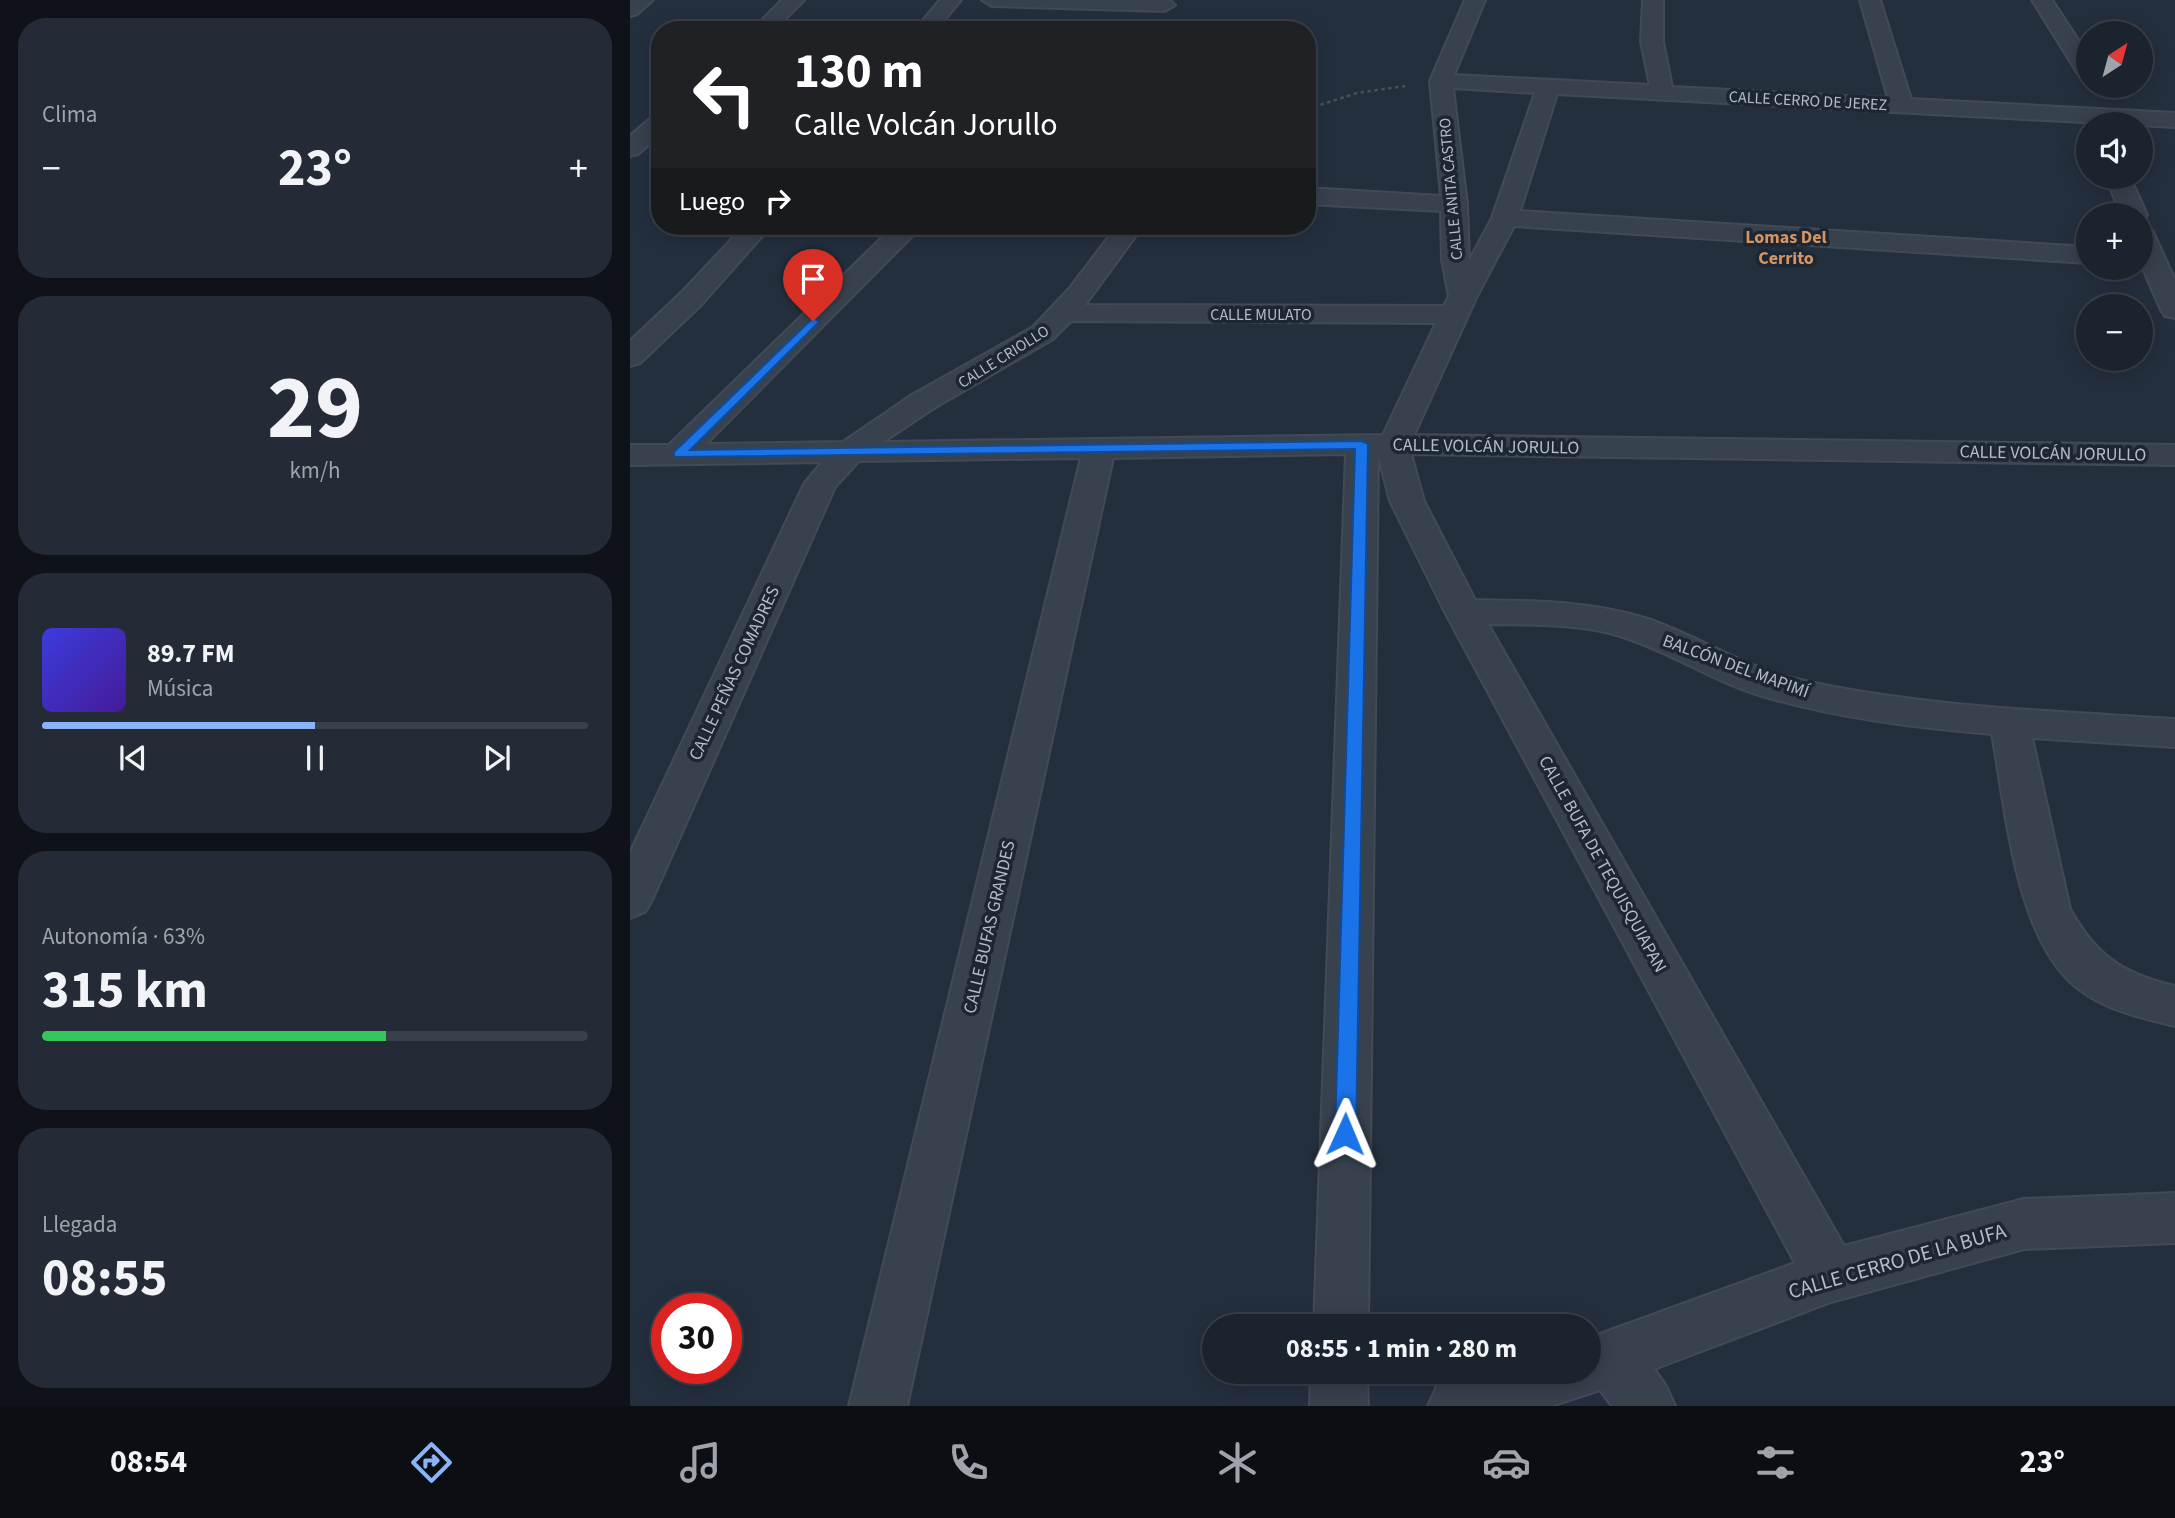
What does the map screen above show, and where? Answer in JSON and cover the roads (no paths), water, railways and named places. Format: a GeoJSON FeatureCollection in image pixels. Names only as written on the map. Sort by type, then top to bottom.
{"type":"FeatureCollection","features":[{"type":"Feature","properties":{"kind":"street"},"geometry":{"type":"LineString","coordinates":[[630,10],[643,0]]}},
{"type":"Feature","properties":{"kind":"street"},"geometry":{"type":"LineString","coordinates":[[771,21],[794,0]]}},
{"type":"Feature","properties":{"kind":"street"},"geometry":{"type":"LineString","coordinates":[[933,21],[951,0]]}},
{"type":"Feature","properties":{"kind":"street"},"geometry":{"type":"LineString","coordinates":[[992,0],[1165,5]]}},
{"type":"Feature","properties":{"kind":"street"},"geometry":{"type":"LineString","coordinates":[[1441,81],[1475,0]]}},
{"type":"Feature","properties":{"kind":"street"},"geometry":{"type":"LineString","coordinates":[[1653,0],[1652,42],[1662,92]]}},
{"type":"Feature","properties":{"kind":"street"},"geometry":{"type":"LineString","coordinates":[[1870,0],[1902,106]]}},
{"type":"Feature","properties":{"kind":"street"},"geometry":{"type":"LineString","coordinates":[[2042,0],[2076,53]]}},
{"type":"Feature","properties":{"kind":"street","name":"CALLE CERRO DE JEREZ"},"geometry":{"type":"LineString","coordinates":[[1441,81],[2076,118]]}},
{"type":"Feature","properties":{"kind":"street","name":"CALLE ANITA CASTRO"},"geometry":{"type":"LineString","coordinates":[[1441,81],[1454,204],[1455,260],[1460,306]]}},
{"type":"Feature","properties":{"kind":"street","name":"CALLE ANITA CASTRO"},"geometry":{"type":"LineString","coordinates":[[1378,444],[1460,306],[1505,218],[1548,86]]}},
{"type":"Feature","properties":{"kind":"street","name":"CALLE CERRO DE JEREZ"},"geometry":{"type":"LineString","coordinates":[[2153,120],[2175,120]]}},
{"type":"Feature","properties":{"kind":"street"},"geometry":{"type":"LineString","coordinates":[[630,150],[651,130]]}},
{"type":"Feature","properties":{"kind":"street"},"geometry":{"type":"LineString","coordinates":[[630,150],[651,151]]}},
{"type":"Feature","properties":{"kind":"street"},"geometry":{"type":"LineString","coordinates":[[1316,196],[1454,204]]}},
{"type":"Feature","properties":{"kind":"street"},"geometry":{"type":"LineString","coordinates":[[1505,218],[2076,254]]}},
{"type":"Feature","properties":{"kind":"street"},"geometry":{"type":"LineString","coordinates":[[630,357],[691,299],[750,235]]}},
{"type":"Feature","properties":{"kind":"street"},"geometry":{"type":"LineString","coordinates":[[678,454],[900,235]]}},
{"type":"Feature","properties":{"kind":"street","name":"CALLE CRIOLLO"},"geometry":{"type":"LineString","coordinates":[[846,453],[1043,333],[1066,313],[1122,235]]}},
{"type":"Feature","properties":{"kind":"street"},"geometry":{"type":"LineString","coordinates":[[2153,271],[2175,310]]}},
{"type":"Feature","properties":{"kind":"street","name":"CALLE MULATO"},"geometry":{"type":"LineString","coordinates":[[1066,313],[1460,306]]}},
{"type":"Feature","properties":{"kind":"street"},"geometry":{"type":"LineString","coordinates":[[1341,1314],[1378,444]]}},
{"type":"Feature","properties":{"kind":"street","name":"CALLE VOLCÁN JORULLO"},"geometry":{"type":"LineString","coordinates":[[630,454],[1378,444],[2175,455]]}},
{"type":"Feature","properties":{"kind":"street","name":"CALLE BUFA DE TEQUISQUIAPAN"},"geometry":{"type":"LineString","coordinates":[[1378,444],[1399,478],[1407,501],[1463,612],[1831,1276]]}},
{"type":"Feature","properties":{"kind":"street","name":"CALLE BUFAS GRANDES"},"geometry":{"type":"LineString","coordinates":[[878,1406],[1099,448]]}},
{"type":"Feature","properties":{"kind":"street","name":"CALLE PEÑAS COMADRES"},"geometry":{"type":"LineString","coordinates":[[630,900],[820,484],[846,453]]}},
{"type":"Feature","properties":{"kind":"street","name":"BALCÓN DEL MAPIMÍ"},"geometry":{"type":"LineString","coordinates":[[1463,612],[1567,615],[1612,622],[1679,644],[1790,691],[1880,709],[2010,722],[2175,733]]}},
{"type":"Feature","properties":{"kind":"street"},"geometry":{"type":"LineString","coordinates":[[2010,722],[2048,910],[2067,946],[2093,974],[2134,996],[2175,1006]]}},
{"type":"Feature","properties":{"kind":"street","name":"CALLE CERRO DE LA BUFA"},"geometry":{"type":"LineString","coordinates":[[1601,1362],[1831,1276],[2024,1224],[2175,1218]]}},
{"type":"Feature","properties":{"kind":"street"},"geometry":{"type":"LineString","coordinates":[[1601,1373],[1646,1406]]}},
{"type":"Feature","properties":{"kind":"street"},"geometry":{"type":"LineString","coordinates":[[1339,1384],[1339,1406]]}},
{"type":"Feature","properties":{"kind":"street","name":"CALLE CERRO DE LA BUFA"},"geometry":{"type":"LineString","coordinates":[[1457,1406],[1531,1384]]}},
{"type":"Feature","properties":{"kind":"district","name":"Lomas Del Cerrito"},"geometry":{"type":"Point","coordinates":[1786,247]}}]}
